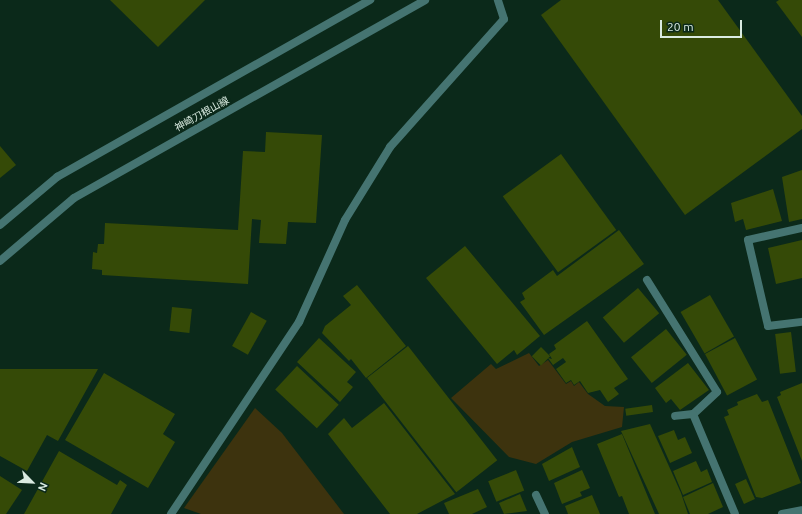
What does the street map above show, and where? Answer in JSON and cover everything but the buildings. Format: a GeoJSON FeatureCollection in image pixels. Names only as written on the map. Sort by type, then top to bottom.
{"type":"FeatureCollection","features":[{"type":"Feature","properties":{"kind":"street","name":"神崎刀根山線"},"geometry":{"type":"LineString","coordinates":[[0,225],[57,177],[370,0]]}},
{"type":"Feature","properties":{"kind":"street","name":"神崎刀根山線"},"geometry":{"type":"LineString","coordinates":[[0,261],[74,198],[426,0]]}},
{"type":"Feature","properties":{"kind":"street"},"geometry":{"type":"LineString","coordinates":[[171,514],[299,322],[345,220],[390,147],[504,19],[498,0]]}},
{"type":"Feature","properties":{"kind":"street"},"geometry":{"type":"LineString","coordinates":[[802,228],[748,240],[768,326],[802,322]]}},
{"type":"Feature","properties":{"kind":"street"},"geometry":{"type":"LineString","coordinates":[[647,280],[717,392],[692,414],[675,416]]}},
{"type":"Feature","properties":{"kind":"street"},"geometry":{"type":"LineString","coordinates":[[692,414],[735,514]]}},
{"type":"Feature","properties":{"kind":"street"},"geometry":{"type":"LineString","coordinates":[[536,496],[544,514]]}},
{"type":"Feature","properties":{"kind":"street"},"geometry":{"type":"LineString","coordinates":[[782,514],[802,510]]}},
{"type":"Feature","properties":{"kind":"shaded area"},"geometry":{"type":"Polygon","coordinates":[[[529,353],[539,366],[548,360],[566,384],[571,381],[574,386],[579,382],[588,394],[605,406],[624,407],[622,427],[572,442],[536,464],[509,457],[451,398],[491,364],[496,369],[529,353]]]}},
{"type":"Feature","properties":{"kind":"shaded area"},"geometry":{"type":"Polygon","coordinates":[[[255,408],[282,433],[344,514],[201,514],[184,508],[255,408]]]}}]}
